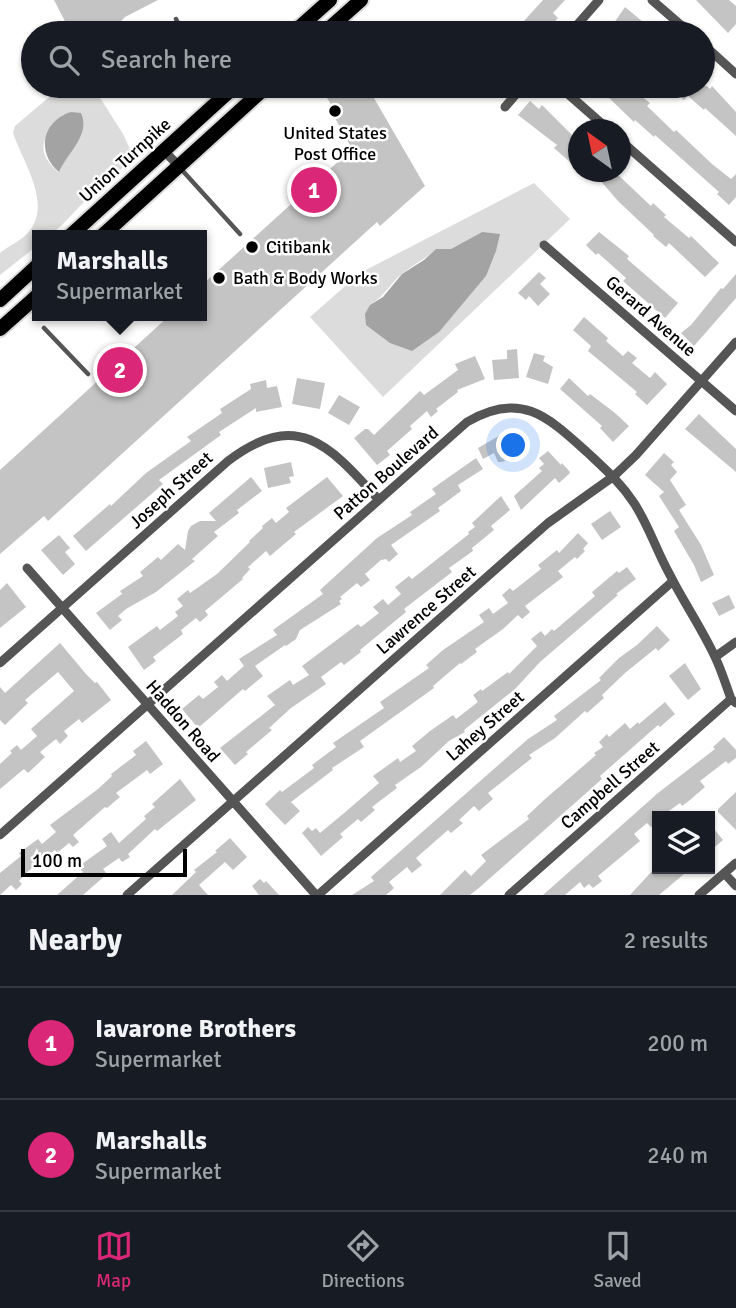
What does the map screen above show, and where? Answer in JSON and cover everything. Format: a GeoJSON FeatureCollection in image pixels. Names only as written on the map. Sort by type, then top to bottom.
{"type":"FeatureCollection","features":[{"type":"Feature","properties":{"kind":"main road"},"geometry":{"type":"LineString","coordinates":[[306,21],[330,0]]}},
{"type":"Feature","properties":{"kind":"main road"},"geometry":{"type":"LineString","coordinates":[[337,21],[360,0]]}},
{"type":"Feature","properties":{"kind":"main road","name":"Union Turnpike"},"geometry":{"type":"LineString","coordinates":[[77,230],[222,98]]}},
{"type":"Feature","properties":{"kind":"main road"},"geometry":{"type":"LineString","coordinates":[[108,230],[254,98]]}},
{"type":"Feature","properties":{"kind":"main road"},"geometry":{"type":"LineString","coordinates":[[0,300],[32,271]]}},
{"type":"Feature","properties":{"kind":"main road"},"geometry":{"type":"LineString","coordinates":[[0,329],[32,300]]}},
{"type":"Feature","properties":{"kind":"street"},"geometry":{"type":"LineString","coordinates":[[581,21],[599,0]]}},
{"type":"Feature","properties":{"kind":"street"},"geometry":{"type":"LineString","coordinates":[[652,0],[676,21]]}},
{"type":"Feature","properties":{"kind":"street"},"geometry":{"type":"LineString","coordinates":[[715,55],[736,74]]}},
{"type":"Feature","properties":{"kind":"street"},"geometry":{"type":"LineString","coordinates":[[505,107],[513,98]]}},
{"type":"Feature","properties":{"kind":"street"},"geometry":{"type":"LineString","coordinates":[[572,98],[596,119]]}},
{"type":"Feature","properties":{"kind":"street"},"geometry":{"type":"LineString","coordinates":[[631,149],[736,242]]}},
{"type":"Feature","properties":{"kind":"street"},"geometry":{"type":"LineString","coordinates":[[164,151],[178,166]]}},
{"type":"Feature","properties":{"kind":"street","name":"Gerard Avenue"},"geometry":{"type":"LineString","coordinates":[[544,245],[736,411]]}},
{"type":"Feature","properties":{"kind":"street","name":"Lawrence Street"},"geometry":{"type":"LineString","coordinates":[[127,895],[548,523],[614,475],[636,455],[736,342]]}},
{"type":"Feature","properties":{"kind":"street","name":"Patton Boulevard"},"geometry":{"type":"LineString","coordinates":[[0,835],[467,422],[484,412],[502,407],[523,408],[555,423],[614,475],[635,504],[715,657],[734,701]]}},
{"type":"Feature","properties":{"kind":"street","name":"Joseph Street"},"geometry":{"type":"LineString","coordinates":[[0,663],[228,461],[256,442],[293,436],[321,445],[342,459],[379,500]]}},
{"type":"Feature","properties":{"kind":"street","name":"Haddon Road"},"geometry":{"type":"LineString","coordinates":[[27,568],[317,895]]}},
{"type":"Feature","properties":{"kind":"street","name":"Lahey Street"},"geometry":{"type":"LineString","coordinates":[[317,895],[673,581]]}},
{"type":"Feature","properties":{"kind":"street"},"geometry":{"type":"LineString","coordinates":[[715,657],[736,642]]}},
{"type":"Feature","properties":{"kind":"street","name":"Campbell Street"},"geometry":{"type":"LineString","coordinates":[[509,895],[734,701]]}},
{"type":"Feature","properties":{"kind":"street"},"geometry":{"type":"LineString","coordinates":[[699,895],[736,863]]}},
{"type":"Feature","properties":{"kind":"street"},"geometry":{"type":"LineString","coordinates":[[724,873],[736,886]]}},
{"type":"Feature","properties":{"kind":"lane"},"geometry":{"type":"LineString","coordinates":[[178,166],[240,234]]}},
{"type":"Feature","properties":{"kind":"lane"},"geometry":{"type":"LineString","coordinates":[[44,328],[88,374]]}},
{"type":"Feature","properties":{"kind":"shaded area"},"geometry":{"type":"Polygon","coordinates":[[[48,98],[100,98],[123,134],[130,149],[130,157],[119,172],[56,230],[32,230],[32,250],[0,275],[0,253],[27,234],[35,223],[38,210],[34,184],[13,133],[15,126],[48,98]],[[64,114],[51,128],[43,149],[50,164],[58,172],[66,157],[64,114]]]}},
{"type":"Feature","properties":{"kind":"shaded area"},"geometry":{"type":"Polygon","coordinates":[[[71,112],[81,113],[83,129],[59,172],[47,156],[46,138],[54,122],[71,112]]]}},
{"type":"Feature","properties":{"kind":"shaded area"},"geometry":{"type":"Polygon","coordinates":[[[534,183],[570,219],[383,397],[310,317],[360,273],[534,183]],[[482,232],[451,249],[436,249],[403,273],[370,305],[451,317],[486,276],[482,232]]]}},
{"type":"Feature","properties":{"kind":"shaded area"},"geometry":{"type":"Polygon","coordinates":[[[482,232],[500,234],[486,276],[439,332],[412,351],[390,343],[366,325],[365,314],[370,305],[383,297],[402,274],[436,249],[451,249],[482,232]]]}},
{"type":"Feature","properties":{"kind":"building"},"geometry":{"type":"Polygon","coordinates":[[[54,0],[158,0],[121,21],[65,21],[54,0]]]}},
{"type":"Feature","properties":{"kind":"building"},"geometry":{"type":"Polygon","coordinates":[[[543,0],[565,0],[553,13],[558,18],[555,21],[524,21],[543,0]]]}},
{"type":"Feature","properties":{"kind":"building"},"geometry":{"type":"Polygon","coordinates":[[[696,0],[729,0],[736,6],[736,24],[728,33],[696,0]]]}},
{"type":"Feature","properties":{"kind":"building"},"geometry":{"type":"Polygon","coordinates":[[[625,7],[642,21],[615,21],[625,7]]]}},
{"type":"Feature","properties":{"kind":"building"},"geometry":{"type":"Polygon","coordinates":[[[715,89],[736,112],[736,136],[705,108],[704,110],[690,98],[715,98],[715,89]]]}},
{"type":"Feature","properties":{"kind":"building"},"geometry":{"type":"Polygon","coordinates":[[[327,98],[374,98],[425,186],[380,226],[377,222],[48,521],[44,516],[0,554],[0,470],[164,321],[207,321],[207,280],[352,149],[330,109],[332,106],[327,98]]]}},
{"type":"Feature","properties":{"kind":"building"},"geometry":{"type":"Polygon","coordinates":[[[609,98],[644,98],[650,103],[647,106],[712,164],[731,179],[736,174],[736,197],[729,205],[717,194],[719,192],[635,120],[634,122],[609,98]]]}},
{"type":"Feature","properties":{"kind":"building"},"geometry":{"type":"Polygon","coordinates":[[[530,101],[539,109],[542,105],[568,131],[568,160],[554,148],[557,145],[518,115],[530,101]]]}},
{"type":"Feature","properties":{"kind":"building"},"geometry":{"type":"Polygon","coordinates":[[[602,182],[626,182],[719,263],[705,277],[669,243],[666,247],[653,236],[602,182]]]}},
{"type":"Feature","properties":{"kind":"building"},"geometry":{"type":"Polygon","coordinates":[[[599,232],[629,256],[627,259],[678,303],[665,318],[623,281],[626,278],[586,245],[599,232]]]}},
{"type":"Feature","properties":{"kind":"building"},"geometry":{"type":"Polygon","coordinates":[[[539,272],[546,278],[540,284],[550,294],[538,306],[529,296],[526,300],[518,293],[539,272]]]}},
{"type":"Feature","properties":{"kind":"building"},"geometry":{"type":"Polygon","coordinates":[[[736,274],[736,298],[694,346],[681,333],[736,274]]]}},
{"type":"Feature","properties":{"kind":"building"},"geometry":{"type":"Polygon","coordinates":[[[584,317],[608,338],[606,341],[623,356],[628,351],[637,358],[632,363],[650,378],[655,372],[667,384],[647,405],[635,394],[637,392],[588,351],[591,346],[573,330],[584,317]]]}},
{"type":"Feature","properties":{"kind":"building"},"geometry":{"type":"Polygon","coordinates":[[[517,349],[519,378],[494,380],[492,360],[507,359],[507,350],[517,349]]]}},
{"type":"Feature","properties":{"kind":"building"},"geometry":{"type":"Polygon","coordinates":[[[534,353],[545,356],[543,361],[553,367],[548,384],[526,377],[534,353]]]}},
{"type":"Feature","properties":{"kind":"building"},"geometry":{"type":"Polygon","coordinates":[[[475,356],[485,379],[457,390],[458,392],[436,409],[438,411],[431,417],[427,411],[410,426],[412,429],[387,451],[390,455],[377,465],[354,438],[365,429],[374,435],[420,391],[424,395],[458,370],[455,364],[475,356]]]}},
{"type":"Feature","properties":{"kind":"building"},"geometry":{"type":"Polygon","coordinates":[[[297,378],[325,383],[320,409],[292,404],[297,378]]]}},
{"type":"Feature","properties":{"kind":"building"},"geometry":{"type":"Polygon","coordinates":[[[569,378],[588,396],[590,394],[629,426],[613,442],[600,428],[602,426],[560,389],[569,378]]]}},
{"type":"Feature","properties":{"kind":"building"},"geometry":{"type":"Polygon","coordinates":[[[266,380],[267,388],[277,386],[282,407],[256,412],[256,408],[219,432],[221,435],[159,480],[163,484],[86,551],[73,536],[110,504],[111,506],[146,473],[191,441],[187,437],[222,413],[220,409],[251,389],[250,384],[266,380]]]}},
{"type":"Feature","properties":{"kind":"building"},"geometry":{"type":"Polygon","coordinates":[[[339,395],[360,407],[349,425],[328,413],[339,395]]]}},
{"type":"Feature","properties":{"kind":"building"},"geometry":{"type":"Polygon","coordinates":[[[699,414],[736,449],[736,472],[685,429],[699,414]]]}},
{"type":"Feature","properties":{"kind":"building"},"geometry":{"type":"Polygon","coordinates":[[[504,433],[518,455],[502,462],[498,462],[494,453],[483,459],[478,448],[504,433]]]}},
{"type":"Feature","properties":{"kind":"building"},"geometry":{"type":"Polygon","coordinates":[[[548,451],[570,472],[559,483],[555,478],[521,510],[514,496],[542,471],[539,468],[544,464],[539,458],[548,451]]]}},
{"type":"Feature","properties":{"kind":"building"},"geometry":{"type":"Polygon","coordinates":[[[664,453],[674,462],[671,465],[677,472],[670,480],[686,505],[679,510],[701,545],[714,575],[701,582],[674,531],[679,527],[659,496],[664,492],[645,475],[664,453]]]}},
{"type":"Feature","properties":{"kind":"building"},"geometry":{"type":"Polygon","coordinates":[[[476,458],[483,469],[458,485],[461,491],[438,508],[440,511],[391,545],[398,554],[389,562],[386,559],[381,560],[365,574],[370,580],[361,587],[357,583],[340,597],[341,604],[300,630],[296,639],[255,666],[263,676],[245,691],[243,689],[198,728],[182,709],[199,695],[203,699],[218,687],[214,682],[222,675],[227,681],[244,666],[239,659],[277,635],[273,630],[323,594],[320,590],[377,538],[412,515],[410,512],[436,494],[432,489],[476,458]]]}},
{"type":"Feature","properties":{"kind":"building"},"geometry":{"type":"Polygon","coordinates":[[[291,462],[294,476],[289,477],[291,483],[268,488],[264,468],[291,462]]]}},
{"type":"Feature","properties":{"kind":"building"},"geometry":{"type":"Polygon","coordinates":[[[251,477],[262,491],[214,532],[218,536],[192,559],[195,561],[156,592],[126,609],[118,616],[122,620],[110,630],[96,613],[122,594],[120,591],[143,576],[140,572],[158,557],[161,560],[178,544],[185,550],[191,526],[200,521],[216,521],[209,513],[251,477]]]}},
{"type":"Feature","properties":{"kind":"building"},"geometry":{"type":"Polygon","coordinates":[[[327,477],[343,496],[294,532],[296,534],[270,556],[266,551],[248,567],[250,569],[243,579],[205,611],[208,615],[200,622],[196,618],[181,630],[183,634],[153,657],[156,661],[144,670],[128,647],[157,626],[160,630],[178,616],[175,612],[183,606],[177,599],[217,574],[250,542],[262,526],[272,518],[276,523],[289,512],[286,508],[327,477]]]}},
{"type":"Feature","properties":{"kind":"building"},"geometry":{"type":"Polygon","coordinates":[[[501,496],[510,510],[491,526],[494,530],[472,548],[473,551],[449,568],[452,572],[404,609],[406,612],[360,650],[361,652],[344,665],[341,662],[321,677],[326,684],[291,708],[235,765],[220,748],[275,705],[267,696],[290,680],[293,685],[309,675],[302,666],[358,624],[361,627],[379,613],[373,607],[383,599],[388,605],[401,594],[395,587],[409,576],[412,579],[469,534],[475,527],[472,523],[501,496]]]}},
{"type":"Feature","properties":{"kind":"building"},"geometry":{"type":"Polygon","coordinates":[[[610,511],[621,527],[602,540],[591,524],[610,511]]]}},
{"type":"Feature","properties":{"kind":"building"},"geometry":{"type":"Polygon","coordinates":[[[578,533],[588,543],[583,549],[585,551],[558,571],[563,577],[525,606],[530,612],[522,619],[518,615],[475,649],[477,652],[460,663],[433,686],[434,688],[360,741],[364,747],[332,768],[333,770],[291,802],[300,811],[285,825],[265,804],[280,790],[282,792],[314,768],[312,765],[336,747],[333,743],[384,708],[380,702],[429,668],[426,665],[443,650],[484,622],[479,615],[489,608],[493,614],[508,603],[502,595],[510,588],[513,591],[541,569],[538,565],[557,550],[559,553],[578,533]]]}},
{"type":"Feature","properties":{"kind":"building"},"geometry":{"type":"Polygon","coordinates":[[[59,535],[70,548],[65,552],[75,564],[63,575],[41,550],[59,535]]]}},
{"type":"Feature","properties":{"kind":"building"},"geometry":{"type":"Polygon","coordinates":[[[627,567],[636,579],[540,662],[515,689],[464,730],[465,732],[449,741],[421,767],[395,785],[397,788],[372,807],[375,810],[361,822],[358,819],[340,834],[343,837],[321,856],[302,833],[308,827],[312,831],[316,828],[320,833],[379,783],[373,776],[398,758],[400,762],[416,751],[412,746],[430,731],[453,715],[456,719],[478,702],[473,695],[508,672],[509,674],[537,646],[531,639],[541,631],[545,636],[552,629],[554,631],[595,596],[592,592],[617,571],[619,573],[627,567]]]}},
{"type":"Feature","properties":{"kind":"building"},"geometry":{"type":"Polygon","coordinates":[[[7,583],[26,607],[0,628],[0,590],[7,583]]]}},
{"type":"Feature","properties":{"kind":"building"},"geometry":{"type":"Polygon","coordinates":[[[729,595],[735,608],[719,616],[712,603],[729,595]]]}},
{"type":"Feature","properties":{"kind":"building"},"geometry":{"type":"Polygon","coordinates":[[[657,626],[670,640],[625,673],[587,713],[585,711],[555,738],[529,755],[532,758],[488,793],[493,799],[479,811],[474,806],[459,820],[463,823],[451,833],[448,830],[416,858],[422,865],[412,873],[407,867],[389,882],[394,888],[386,895],[352,895],[374,881],[371,877],[528,739],[557,720],[554,716],[601,680],[599,678],[619,658],[657,626]]]}},
{"type":"Feature","properties":{"kind":"building"},"geometry":{"type":"Polygon","coordinates":[[[60,643],[111,700],[82,723],[79,719],[64,731],[68,736],[60,744],[56,739],[40,752],[45,757],[28,773],[24,769],[0,789],[0,764],[17,745],[21,750],[37,736],[31,729],[74,691],[58,672],[25,700],[28,703],[5,725],[0,720],[0,687],[5,693],[60,643]]]}},
{"type":"Feature","properties":{"kind":"building"},"geometry":{"type":"Polygon","coordinates":[[[685,663],[701,689],[688,700],[669,676],[685,663]]]}},
{"type":"Feature","properties":{"kind":"building"},"geometry":{"type":"Polygon","coordinates":[[[665,702],[675,714],[660,727],[658,725],[600,776],[602,779],[480,887],[470,895],[440,895],[465,870],[471,876],[486,861],[481,855],[529,819],[527,816],[596,755],[594,753],[603,747],[599,742],[607,734],[609,737],[625,723],[630,729],[665,702]]]}},
{"type":"Feature","properties":{"kind":"building"},"geometry":{"type":"Polygon","coordinates":[[[724,737],[736,750],[736,758],[728,764],[726,761],[700,781],[705,787],[682,806],[680,803],[669,811],[652,811],[652,826],[647,823],[634,834],[640,841],[598,876],[602,881],[593,888],[589,884],[584,888],[580,882],[565,895],[543,895],[658,793],[715,749],[713,747],[724,737]]]}},
{"type":"Feature","properties":{"kind":"building"},"geometry":{"type":"Polygon","coordinates":[[[146,741],[163,764],[150,774],[147,770],[116,793],[120,797],[73,835],[79,842],[73,847],[69,843],[57,853],[55,850],[26,873],[19,881],[22,884],[16,890],[11,885],[0,895],[0,873],[21,856],[19,853],[38,839],[42,844],[56,832],[50,825],[98,789],[111,774],[136,755],[133,751],[146,741]]]}},
{"type":"Feature","properties":{"kind":"building"},"geometry":{"type":"Polygon","coordinates":[[[180,779],[196,800],[157,831],[155,829],[128,854],[130,857],[122,862],[119,858],[103,869],[107,874],[83,895],[57,895],[83,872],[80,869],[84,866],[82,864],[107,846],[102,839],[111,832],[119,843],[146,819],[144,816],[155,807],[152,804],[180,779]]]}},
{"type":"Feature","properties":{"kind":"building"},"geometry":{"type":"Polygon","coordinates":[[[736,792],[736,830],[718,809],[736,792]]]}},
{"type":"Feature","properties":{"kind":"building"},"geometry":{"type":"Polygon","coordinates":[[[715,830],[723,840],[715,847],[715,830]]]}},
{"type":"Feature","properties":{"kind":"building"},"geometry":{"type":"Polygon","coordinates":[[[230,838],[247,857],[233,870],[225,862],[199,885],[208,895],[172,895],[196,872],[194,870],[230,838]]]}},
{"type":"Feature","properties":{"kind":"building"},"geometry":{"type":"Polygon","coordinates":[[[652,871],[652,874],[684,874],[659,895],[630,895],[652,871]]]}},
{"type":"Feature","properties":{"kind":"building"},"geometry":{"type":"Polygon","coordinates":[[[260,879],[264,883],[266,881],[279,895],[259,895],[252,886],[260,879]]]}},
{"type":"Feature","properties":{"kind":"place","name":"United States Post Office"},"geometry":{"type":"Point","coordinates":[335,111]}},
{"type":"Feature","properties":{"kind":"place","name":"Iavarone Brothers"},"geometry":{"type":"Point","coordinates":[314,190]}},
{"type":"Feature","properties":{"kind":"place","name":"Citibank"},"geometry":{"type":"Point","coordinates":[252,247]}},
{"type":"Feature","properties":{"kind":"place","name":"Bath & Body Works"},"geometry":{"type":"Point","coordinates":[219,278]}},
{"type":"Feature","properties":{"kind":"place","name":"Marshalls"},"geometry":{"type":"Point","coordinates":[120,370]}}]}
